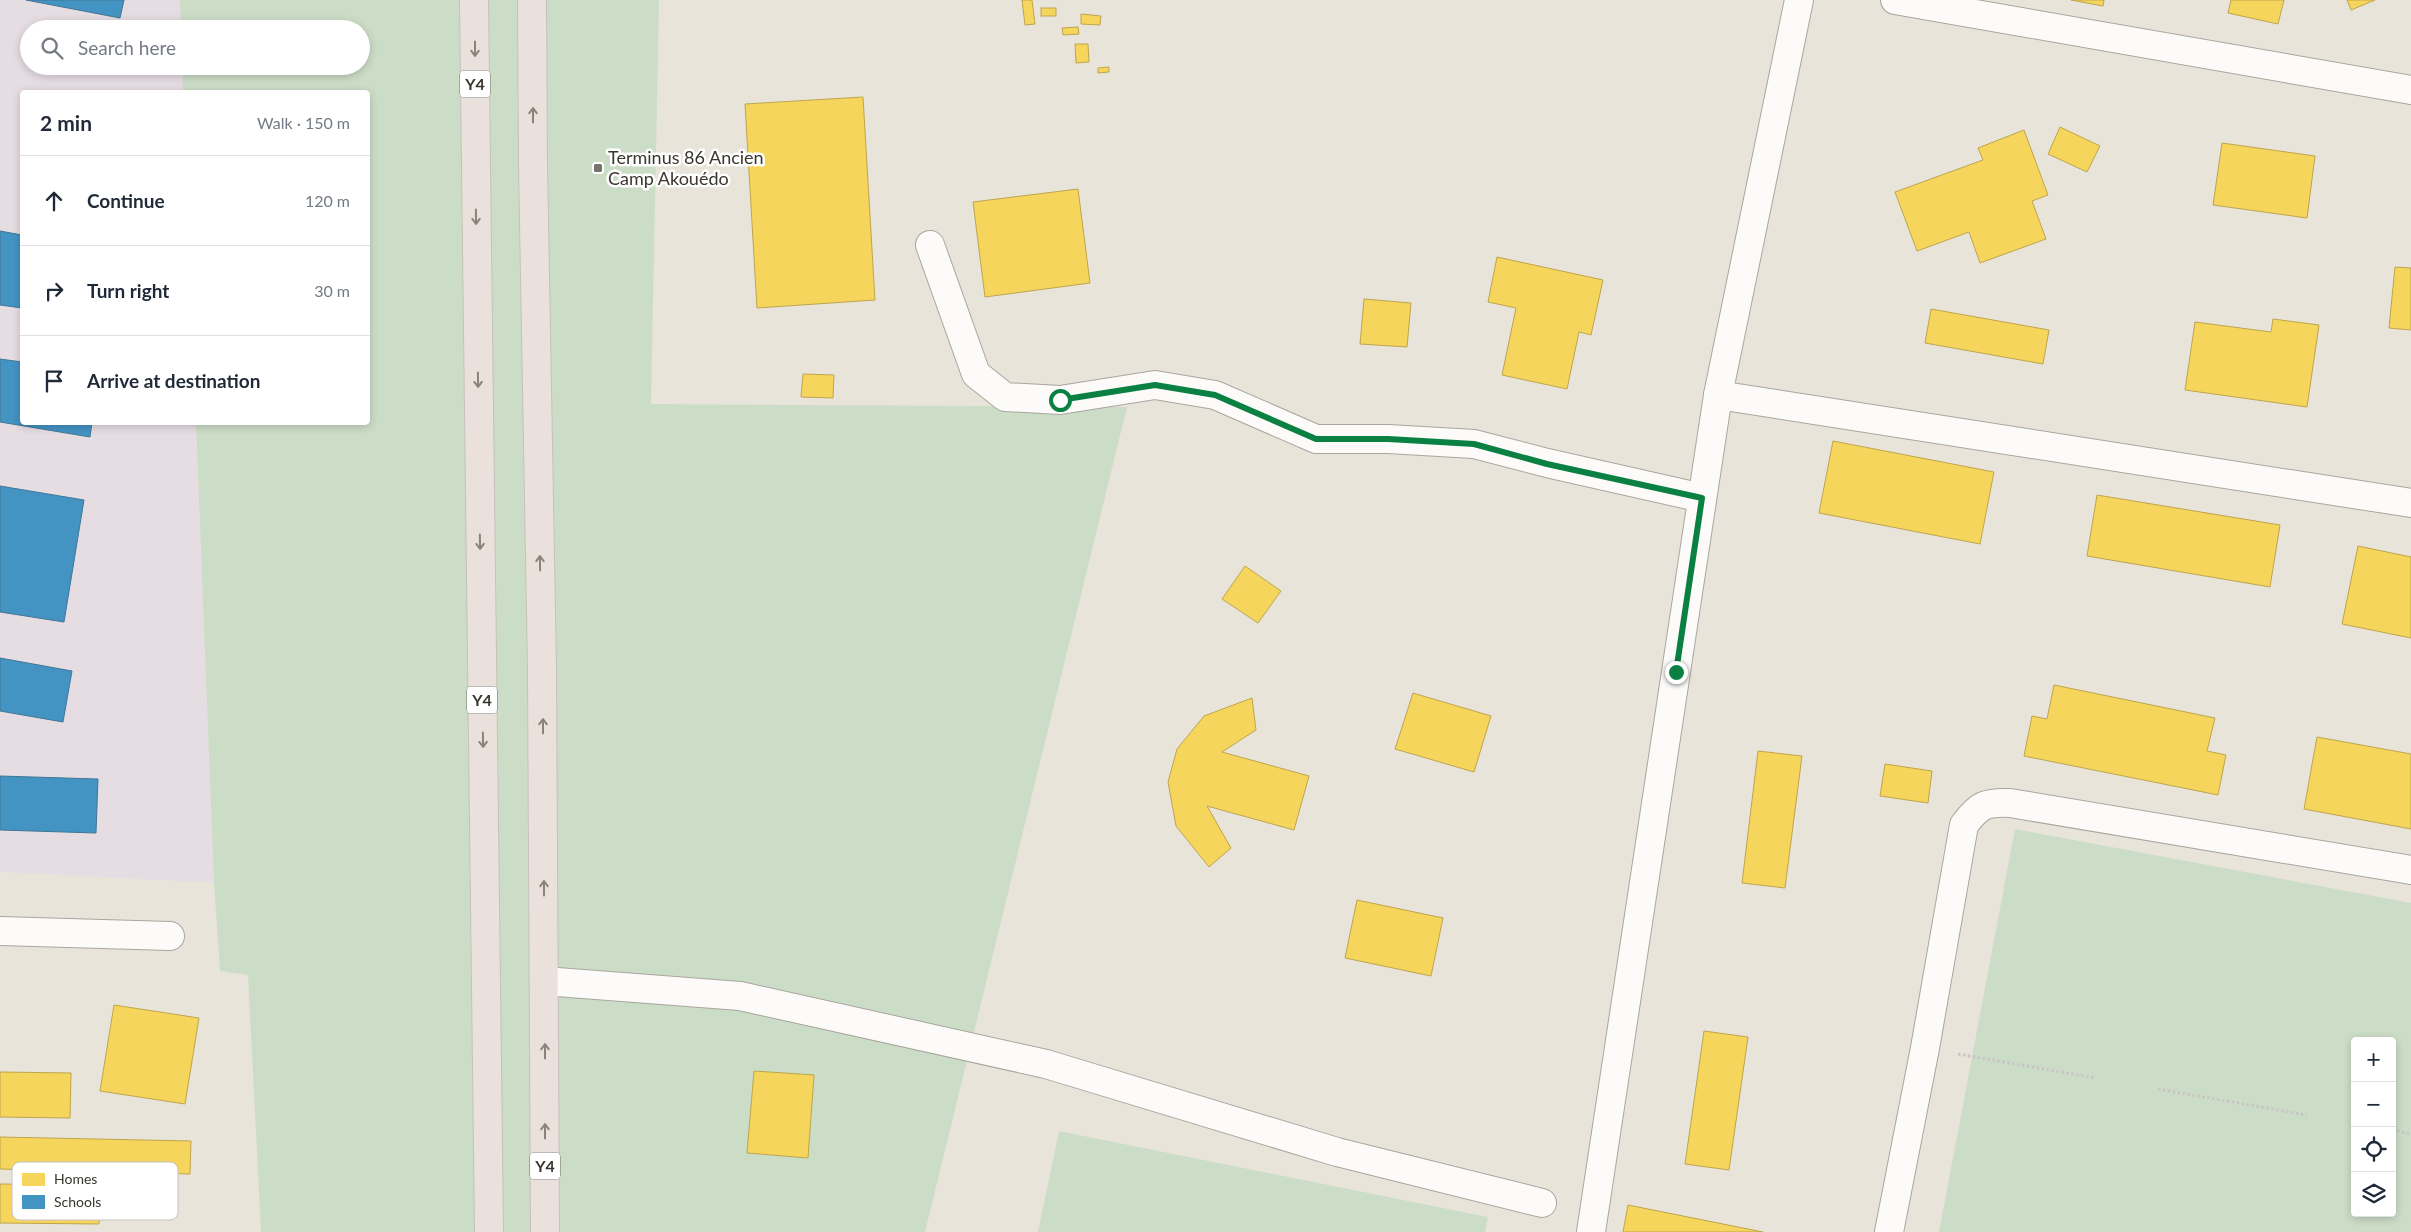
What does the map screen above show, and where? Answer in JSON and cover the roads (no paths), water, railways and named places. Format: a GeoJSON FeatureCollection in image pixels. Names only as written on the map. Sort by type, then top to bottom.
{"type":"FeatureCollection","features":[{"type":"Feature","properties":{"kind":"highway","name":"Y4"},"geometry":{"type":"LineString","coordinates":[[474,0],[489,1232]]}},
{"type":"Feature","properties":{"kind":"highway","name":"Y4"},"geometry":{"type":"LineString","coordinates":[[532,0],[542,669],[545,1232]]}},
{"type":"Feature","properties":{"kind":"street"},"geometry":{"type":"LineString","coordinates":[[1591,1232],[1718,395],[1799,0]]}},
{"type":"Feature","properties":{"kind":"street"},"geometry":{"type":"LineString","coordinates":[[1895,0],[2411,90]]}},
{"type":"Feature","properties":{"kind":"street"},"geometry":{"type":"LineString","coordinates":[[930,245],[976,374],[1005,397],[1060,400],[1155,385],[1215,395],[1316,439],[1388,439],[1474,444],[1547,464],[1702,498]]}},
{"type":"Feature","properties":{"kind":"street"},"geometry":{"type":"LineString","coordinates":[[1718,395],[2411,503]]}},
{"type":"Feature","properties":{"kind":"street"},"geometry":{"type":"LineString","coordinates":[[1889,1232],[1925,1048],[1964,825],[1975,809],[1989,802],[2010,803],[2411,870]]}},
{"type":"Feature","properties":{"kind":"street"},"geometry":{"type":"LineString","coordinates":[[0,932],[170,936]]}},
{"type":"Feature","properties":{"kind":"street"},"geometry":{"type":"LineString","coordinates":[[544,981],[740,996],[1046,1064],[1337,1152],[1542,1204]]}},
{"type":"Feature","properties":{"kind":"place","name":"Terminus 86 Ancien Camp Akouédo"},"geometry":{"type":"Point","coordinates":[598,168]}}]}
